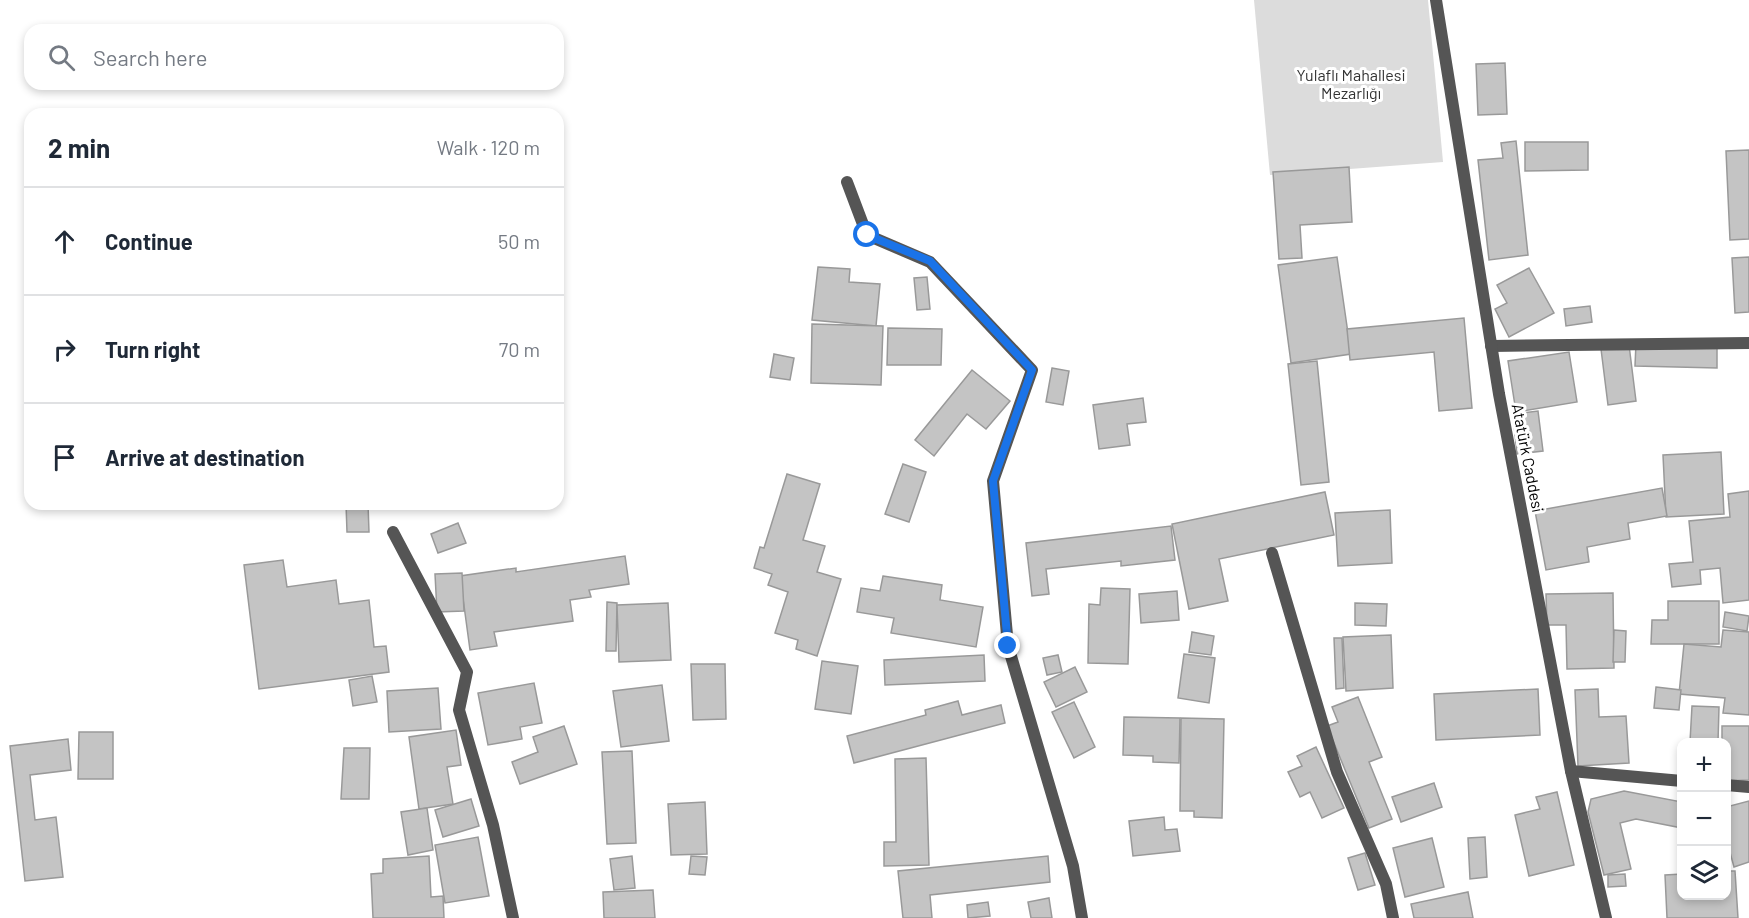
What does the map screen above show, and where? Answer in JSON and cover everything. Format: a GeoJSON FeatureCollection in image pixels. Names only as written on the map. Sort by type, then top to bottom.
{"type":"FeatureCollection","features":[{"type":"Feature","properties":{"kind":"street","name":"Atatürk Caddesi"},"geometry":{"type":"LineString","coordinates":[[1436,0],[1499,394],[1571,771],[1606,918]]}},
{"type":"Feature","properties":{"kind":"street"},"geometry":{"type":"LineString","coordinates":[[847,182],[867,235],[930,261],[1032,370],[993,481],[994,493],[1008,646],[1073,866],[1082,918]]}},
{"type":"Feature","properties":{"kind":"street"},"geometry":{"type":"LineString","coordinates":[[1491,346],[1749,343]]}},
{"type":"Feature","properties":{"kind":"street"},"geometry":{"type":"LineString","coordinates":[[393,532],[467,672],[459,710],[493,825],[513,918]]}},
{"type":"Feature","properties":{"kind":"street"},"geometry":{"type":"LineString","coordinates":[[1272,553],[1337,772],[1386,885],[1393,918]]}},
{"type":"Feature","properties":{"kind":"street"},"geometry":{"type":"LineString","coordinates":[[1571,771],[1677,781]]}},
{"type":"Feature","properties":{"kind":"street"},"geometry":{"type":"LineString","coordinates":[[1731,785],[1749,787]]}},
{"type":"Feature","properties":{"kind":"green space","name":"Yulaflı Mahallesi Mezarlığı"},"geometry":{"type":"Polygon","coordinates":[[[1254,0],[1428,0],[1443,162],[1270,175],[1254,0]]]}},
{"type":"Feature","properties":{"kind":"building"},"geometry":{"type":"Polygon","coordinates":[[[1505,63],[1507,114],[1478,115],[1476,64],[1505,63]]]}},
{"type":"Feature","properties":{"kind":"building"},"geometry":{"type":"Polygon","coordinates":[[[1516,141],[1528,255],[1489,260],[1478,160],[1503,158],[1501,143],[1516,141]]]}},
{"type":"Feature","properties":{"kind":"building"},"geometry":{"type":"Polygon","coordinates":[[[1525,142],[1588,142],[1588,170],[1525,171],[1525,142]]]}},
{"type":"Feature","properties":{"kind":"building"},"geometry":{"type":"Polygon","coordinates":[[[1749,150],[1749,239],[1730,240],[1726,151],[1749,150]]]}},
{"type":"Feature","properties":{"kind":"building"},"geometry":{"type":"Polygon","coordinates":[[[1349,167],[1352,222],[1300,225],[1302,258],[1279,259],[1273,172],[1349,167]]]}},
{"type":"Feature","properties":{"kind":"building"},"geometry":{"type":"Polygon","coordinates":[[[1337,257],[1351,354],[1291,363],[1278,265],[1337,257]]]}},
{"type":"Feature","properties":{"kind":"building"},"geometry":{"type":"Polygon","coordinates":[[[1749,257],[1749,312],[1735,313],[1732,258],[1749,257]]]}},
{"type":"Feature","properties":{"kind":"building"},"geometry":{"type":"Polygon","coordinates":[[[818,267],[850,269],[849,282],[880,284],[876,326],[812,320],[818,267]]]}},
{"type":"Feature","properties":{"kind":"building"},"geometry":{"type":"Polygon","coordinates":[[[1529,268],[1554,313],[1509,337],[1495,309],[1507,303],[1497,285],[1529,268]]]}},
{"type":"Feature","properties":{"kind":"building"},"geometry":{"type":"Polygon","coordinates":[[[927,277],[930,309],[917,310],[914,278],[927,277]]]}},
{"type":"Feature","properties":{"kind":"building"},"geometry":{"type":"Polygon","coordinates":[[[1590,306],[1592,322],[1566,326],[1564,309],[1590,306]]]}},
{"type":"Feature","properties":{"kind":"building"},"geometry":{"type":"Polygon","coordinates":[[[1464,318],[1472,408],[1439,411],[1434,352],[1350,360],[1347,329],[1464,318]]]}},
{"type":"Feature","properties":{"kind":"building"},"geometry":{"type":"Polygon","coordinates":[[[812,324],[883,326],[881,385],[811,383],[812,324]]]}},
{"type":"Feature","properties":{"kind":"building"},"geometry":{"type":"Polygon","coordinates":[[[888,328],[942,329],[941,365],[887,365],[888,328]]]}},
{"type":"Feature","properties":{"kind":"building"},"geometry":{"type":"Polygon","coordinates":[[[1636,343],[1717,345],[1717,368],[1635,366],[1636,343]]]}},
{"type":"Feature","properties":{"kind":"building"},"geometry":{"type":"Polygon","coordinates":[[[1629,345],[1636,401],[1608,405],[1601,349],[1629,345]]]}},
{"type":"Feature","properties":{"kind":"building"},"geometry":{"type":"Polygon","coordinates":[[[1569,352],[1577,402],[1516,412],[1508,361],[1569,352]]]}},
{"type":"Feature","properties":{"kind":"building"},"geometry":{"type":"Polygon","coordinates":[[[774,354],[794,358],[790,380],[770,377],[774,354]]]}},
{"type":"Feature","properties":{"kind":"building"},"geometry":{"type":"Polygon","coordinates":[[[1317,361],[1329,482],[1301,485],[1288,364],[1317,361]]]}},
{"type":"Feature","properties":{"kind":"building"},"geometry":{"type":"Polygon","coordinates":[[[1052,368],[1069,371],[1063,405],[1046,402],[1052,368]]]}},
{"type":"Feature","properties":{"kind":"building"},"geometry":{"type":"Polygon","coordinates":[[[972,370],[1010,401],[986,429],[967,414],[934,456],[915,440],[972,370]]]}},
{"type":"Feature","properties":{"kind":"building"},"geometry":{"type":"Polygon","coordinates":[[[1143,398],[1146,422],[1127,424],[1130,445],[1099,449],[1093,405],[1143,398]]]}},
{"type":"Feature","properties":{"kind":"building"},"geometry":{"type":"Polygon","coordinates":[[[1538,411],[1543,451],[1517,454],[1513,414],[1538,411]]]}},
{"type":"Feature","properties":{"kind":"building"},"geometry":{"type":"Polygon","coordinates":[[[1721,452],[1724,514],[1666,517],[1663,455],[1721,452]]]}},
{"type":"Feature","properties":{"kind":"building"},"geometry":{"type":"Polygon","coordinates":[[[903,464],[926,472],[909,522],[885,514],[903,464]]]}},
{"type":"Feature","properties":{"kind":"building"},"geometry":{"type":"Polygon","coordinates":[[[787,474],[820,484],[803,540],[825,546],[817,572],[841,579],[817,656],[796,649],[798,640],[775,633],[788,592],[768,585],[772,574],[754,568],[760,547],[764,548],[787,474]]]}},
{"type":"Feature","properties":{"kind":"building"},"geometry":{"type":"Polygon","coordinates":[[[1662,488],[1667,516],[1628,523],[1630,539],[1587,547],[1589,562],[1546,570],[1535,511],[1662,488]]]}},
{"type":"Feature","properties":{"kind":"building"},"geometry":{"type":"Polygon","coordinates":[[[1749,491],[1749,600],[1723,603],[1720,568],[1700,570],[1701,584],[1672,587],[1669,564],[1693,562],[1689,521],[1730,517],[1728,494],[1749,491]]]}},
{"type":"Feature","properties":{"kind":"building"},"geometry":{"type":"Polygon","coordinates":[[[1325,492],[1334,535],[1219,559],[1228,601],[1189,609],[1172,524],[1325,492]]]}},
{"type":"Feature","properties":{"kind":"building"},"geometry":{"type":"Polygon","coordinates":[[[346,510],[368,510],[369,532],[347,532],[346,510]]]}},
{"type":"Feature","properties":{"kind":"building"},"geometry":{"type":"Polygon","coordinates":[[[1390,510],[1392,563],[1338,566],[1335,513],[1390,510]]]}},
{"type":"Feature","properties":{"kind":"building"},"geometry":{"type":"Polygon","coordinates":[[[458,523],[466,543],[438,553],[431,534],[458,523]]]}},
{"type":"Feature","properties":{"kind":"building"},"geometry":{"type":"Polygon","coordinates":[[[1171,526],[1175,560],[1121,566],[1121,561],[1046,569],[1049,594],[1032,596],[1026,543],[1171,526]]]}},
{"type":"Feature","properties":{"kind":"building"},"geometry":{"type":"Polygon","coordinates":[[[625,556],[629,584],[589,590],[591,597],[570,600],[573,621],[494,632],[497,646],[470,650],[460,576],[516,568],[516,572],[625,556]]]}},
{"type":"Feature","properties":{"kind":"building"},"geometry":{"type":"Polygon","coordinates":[[[283,560],[287,587],[336,580],[339,604],[369,600],[374,647],[386,646],[389,672],[259,689],[244,565],[283,560]]]}},
{"type":"Feature","properties":{"kind":"building"},"geometry":{"type":"Polygon","coordinates":[[[462,573],[464,611],[437,612],[435,574],[462,573]]]}},
{"type":"Feature","properties":{"kind":"building"},"geometry":{"type":"Polygon","coordinates":[[[883,576],[942,585],[940,600],[983,607],[976,647],[891,633],[894,618],[857,612],[861,588],[880,591],[883,576]]]}},
{"type":"Feature","properties":{"kind":"building"},"geometry":{"type":"Polygon","coordinates":[[[1101,588],[1130,589],[1128,664],[1088,663],[1089,604],[1100,605],[1101,588]]]}},
{"type":"Feature","properties":{"kind":"building"},"geometry":{"type":"Polygon","coordinates":[[[1177,591],[1179,620],[1141,623],[1139,594],[1177,591]]]}},
{"type":"Feature","properties":{"kind":"building"},"geometry":{"type":"Polygon","coordinates":[[[1613,593],[1614,668],[1567,669],[1566,625],[1547,625],[1546,594],[1613,593]]]}},
{"type":"Feature","properties":{"kind":"building"},"geometry":{"type":"Polygon","coordinates":[[[1668,601],[1719,601],[1719,644],[1651,644],[1652,620],[1668,620],[1668,601]]]}},
{"type":"Feature","properties":{"kind":"building"},"geometry":{"type":"Polygon","coordinates":[[[607,602],[617,603],[616,651],[606,651],[607,602]]]}},
{"type":"Feature","properties":{"kind":"building"},"geometry":{"type":"Polygon","coordinates":[[[668,603],[671,660],[619,662],[617,605],[668,603]]]}},
{"type":"Feature","properties":{"kind":"building"},"geometry":{"type":"Polygon","coordinates":[[[1355,603],[1387,604],[1386,626],[1355,625],[1355,603]]]}},
{"type":"Feature","properties":{"kind":"building"},"geometry":{"type":"Polygon","coordinates":[[[1725,612],[1749,616],[1747,631],[1723,627],[1725,612]]]}},
{"type":"Feature","properties":{"kind":"building"},"geometry":{"type":"Polygon","coordinates":[[[1614,630],[1626,631],[1625,662],[1613,662],[1614,630]]]}},
{"type":"Feature","properties":{"kind":"building"},"geometry":{"type":"Polygon","coordinates":[[[1723,630],[1749,632],[1749,715],[1723,713],[1725,698],[1679,694],[1684,644],[1721,647],[1723,630]]]}},
{"type":"Feature","properties":{"kind":"building"},"geometry":{"type":"Polygon","coordinates":[[[1192,632],[1214,636],[1211,655],[1189,652],[1192,632]]]}},
{"type":"Feature","properties":{"kind":"building"},"geometry":{"type":"Polygon","coordinates":[[[1391,635],[1393,688],[1346,691],[1343,637],[1391,635]]]}},
{"type":"Feature","properties":{"kind":"building"},"geometry":{"type":"Polygon","coordinates":[[[1334,638],[1342,638],[1344,688],[1336,689],[1334,638]]]}},
{"type":"Feature","properties":{"kind":"building"},"geometry":{"type":"Polygon","coordinates":[[[1184,654],[1215,658],[1209,703],[1178,698],[1184,654]]]}},
{"type":"Feature","properties":{"kind":"building"},"geometry":{"type":"Polygon","coordinates":[[[984,655],[985,681],[885,685],[884,660],[984,655]]]}},
{"type":"Feature","properties":{"kind":"building"},"geometry":{"type":"Polygon","coordinates":[[[1058,655],[1062,672],[1047,675],[1043,658],[1058,655]]]}},
{"type":"Feature","properties":{"kind":"building"},"geometry":{"type":"Polygon","coordinates":[[[822,661],[858,666],[851,714],[815,709],[822,661]]]}},
{"type":"Feature","properties":{"kind":"building"},"geometry":{"type":"Polygon","coordinates":[[[691,664],[725,664],[726,719],[693,720],[691,664]]]}},
{"type":"Feature","properties":{"kind":"building"},"geometry":{"type":"Polygon","coordinates":[[[1075,667],[1087,692],[1056,707],[1044,682],[1075,667]]]}},
{"type":"Feature","properties":{"kind":"building"},"geometry":{"type":"Polygon","coordinates":[[[372,676],[377,702],[353,706],[349,680],[372,676]]]}},
{"type":"Feature","properties":{"kind":"building"},"geometry":{"type":"Polygon","coordinates":[[[534,683],[542,723],[520,727],[522,739],[488,745],[478,693],[534,683]]]}},
{"type":"Feature","properties":{"kind":"building"},"geometry":{"type":"Polygon","coordinates":[[[662,685],[669,741],[621,747],[613,691],[662,685]]]}},
{"type":"Feature","properties":{"kind":"building"},"geometry":{"type":"Polygon","coordinates":[[[1656,687],[1681,690],[1679,710],[1654,708],[1656,687]]]}},
{"type":"Feature","properties":{"kind":"building"},"geometry":{"type":"Polygon","coordinates":[[[438,688],[441,729],[389,732],[387,691],[438,688]]]}},
{"type":"Feature","properties":{"kind":"building"},"geometry":{"type":"Polygon","coordinates":[[[1538,689],[1540,735],[1436,740],[1434,694],[1538,689]]]}},
{"type":"Feature","properties":{"kind":"building"},"geometry":{"type":"Polygon","coordinates":[[[1598,689],[1599,717],[1626,716],[1629,763],[1578,766],[1575,690],[1598,689]]]}},
{"type":"Feature","properties":{"kind":"building"},"geometry":{"type":"Polygon","coordinates":[[[1358,697],[1382,757],[1369,762],[1392,819],[1369,828],[1327,726],[1338,722],[1332,707],[1358,697]]]}},
{"type":"Feature","properties":{"kind":"building"},"geometry":{"type":"Polygon","coordinates":[[[958,701],[962,715],[1001,705],[1005,723],[854,763],[847,736],[926,715],[925,710],[958,701]]]}},
{"type":"Feature","properties":{"kind":"building"},"geometry":{"type":"Polygon","coordinates":[[[1074,702],[1095,747],[1074,758],[1052,712],[1074,702]]]}},
{"type":"Feature","properties":{"kind":"building"},"geometry":{"type":"Polygon","coordinates":[[[1692,706],[1719,707],[1718,738],[1690,738],[1692,706]]]}},
{"type":"Feature","properties":{"kind":"building"},"geometry":{"type":"Polygon","coordinates":[[[1124,717],[1180,718],[1179,763],[1153,762],[1153,756],[1123,755],[1124,717]]]}},
{"type":"Feature","properties":{"kind":"building"},"geometry":{"type":"Polygon","coordinates":[[[1181,718],[1224,719],[1222,818],[1194,817],[1194,811],[1180,811],[1181,718]]]}},
{"type":"Feature","properties":{"kind":"building"},"geometry":{"type":"Polygon","coordinates":[[[564,726],[577,764],[520,784],[512,762],[538,752],[533,737],[564,726]]]}},
{"type":"Feature","properties":{"kind":"building"},"geometry":{"type":"Polygon","coordinates":[[[1722,726],[1749,726],[1749,780],[1731,781],[1731,738],[1722,738],[1722,726]]]}},
{"type":"Feature","properties":{"kind":"building"},"geometry":{"type":"Polygon","coordinates":[[[456,730],[461,765],[447,767],[453,804],[419,809],[409,737],[456,730]]]}},
{"type":"Feature","properties":{"kind":"building"},"geometry":{"type":"Polygon","coordinates":[[[79,732],[113,732],[113,779],[78,779],[79,732]]]}},
{"type":"Feature","properties":{"kind":"building"},"geometry":{"type":"Polygon","coordinates":[[[68,739],[71,770],[30,775],[35,820],[56,817],[63,877],[25,881],[10,746],[68,739]]]}},
{"type":"Feature","properties":{"kind":"building"},"geometry":{"type":"Polygon","coordinates":[[[1316,747],[1344,808],[1322,818],[1310,792],[1300,797],[1288,772],[1302,766],[1297,756],[1316,747]]]}},
{"type":"Feature","properties":{"kind":"building"},"geometry":{"type":"Polygon","coordinates":[[[344,748],[370,748],[369,799],[341,799],[344,748]]]}},
{"type":"Feature","properties":{"kind":"building"},"geometry":{"type":"Polygon","coordinates":[[[632,751],[636,843],[607,844],[602,752],[632,751]]]}},
{"type":"Feature","properties":{"kind":"building"},"geometry":{"type":"Polygon","coordinates":[[[926,758],[929,865],[884,866],[884,842],[896,842],[895,759],[926,758]]]}},
{"type":"Feature","properties":{"kind":"building"},"geometry":{"type":"Polygon","coordinates":[[[1434,783],[1442,807],[1401,822],[1392,797],[1434,783]]]}},
{"type":"Feature","properties":{"kind":"building"},"geometry":{"type":"Polygon","coordinates":[[[1624,791],[1677,801],[1677,827],[1636,819],[1620,823],[1631,869],[1604,875],[1588,812],[1591,799],[1624,791]]]}},
{"type":"Feature","properties":{"kind":"building"},"geometry":{"type":"Polygon","coordinates":[[[1557,792],[1574,865],[1529,876],[1515,815],[1540,809],[1536,797],[1557,792]]]}},
{"type":"Feature","properties":{"kind":"building"},"geometry":{"type":"Polygon","coordinates":[[[471,799],[479,826],[443,837],[435,810],[471,799]]]}},
{"type":"Feature","properties":{"kind":"building"},"geometry":{"type":"Polygon","coordinates":[[[1749,801],[1749,862],[1734,867],[1731,856],[1731,806],[1749,801]]]}},
{"type":"Feature","properties":{"kind":"building"},"geometry":{"type":"Polygon","coordinates":[[[705,802],[707,854],[671,855],[668,804],[705,802]]]}},
{"type":"Feature","properties":{"kind":"building"},"geometry":{"type":"Polygon","coordinates":[[[427,808],[433,850],[408,855],[401,812],[427,808]]]}},
{"type":"Feature","properties":{"kind":"building"},"geometry":{"type":"Polygon","coordinates":[[[1164,817],[1165,830],[1177,829],[1180,851],[1133,856],[1129,821],[1164,817]]]}},
{"type":"Feature","properties":{"kind":"building"},"geometry":{"type":"Polygon","coordinates":[[[478,837],[489,896],[445,903],[435,845],[478,837]]]}},
{"type":"Feature","properties":{"kind":"building"},"geometry":{"type":"Polygon","coordinates":[[[1485,837],[1487,877],[1470,879],[1468,838],[1485,837]]]}},
{"type":"Feature","properties":{"kind":"building"},"geometry":{"type":"Polygon","coordinates":[[[1432,838],[1444,887],[1405,897],[1393,848],[1432,838]]]}},
{"type":"Feature","properties":{"kind":"building"},"geometry":{"type":"Polygon","coordinates":[[[1365,853],[1375,885],[1358,890],[1348,858],[1365,853]]]}},
{"type":"Feature","properties":{"kind":"building"},"geometry":{"type":"Polygon","coordinates":[[[429,856],[431,897],[443,896],[444,918],[373,918],[371,874],[383,873],[383,859],[429,856]]]}},
{"type":"Feature","properties":{"kind":"building"},"geometry":{"type":"Polygon","coordinates":[[[632,856],[635,888],[614,890],[610,859],[632,856]]]}},
{"type":"Feature","properties":{"kind":"building"},"geometry":{"type":"Polygon","coordinates":[[[691,856],[707,857],[705,875],[689,874],[691,856]]]}},
{"type":"Feature","properties":{"kind":"building"},"geometry":{"type":"Polygon","coordinates":[[[1048,856],[1050,882],[930,895],[932,918],[903,918],[898,871],[1048,856]]]}},
{"type":"Feature","properties":{"kind":"building"},"geometry":{"type":"Polygon","coordinates":[[[1731,871],[1735,871],[1738,918],[1667,918],[1665,875],[1677,874],[1677,900],[1731,900],[1731,871]]]}},
{"type":"Feature","properties":{"kind":"building"},"geometry":{"type":"Polygon","coordinates":[[[1625,874],[1626,886],[1608,887],[1608,875],[1625,874]]]}},
{"type":"Feature","properties":{"kind":"building"},"geometry":{"type":"Polygon","coordinates":[[[653,890],[655,918],[604,918],[603,892],[653,890]]]}},
{"type":"Feature","properties":{"kind":"building"},"geometry":{"type":"Polygon","coordinates":[[[1468,892],[1473,918],[1414,918],[1411,904],[1468,892]]]}},
{"type":"Feature","properties":{"kind":"building"},"geometry":{"type":"Polygon","coordinates":[[[1049,898],[1052,918],[1031,918],[1028,902],[1049,898]]]}},
{"type":"Feature","properties":{"kind":"building"},"geometry":{"type":"Polygon","coordinates":[[[988,902],[990,916],[968,918],[967,905],[988,902]]]}},
{"type":"Feature","properties":{"kind":"route"},"geometry":{"type":"LineString","coordinates":[[867,235],[930,261],[1032,370],[993,481],[1008,646]]}}]}
